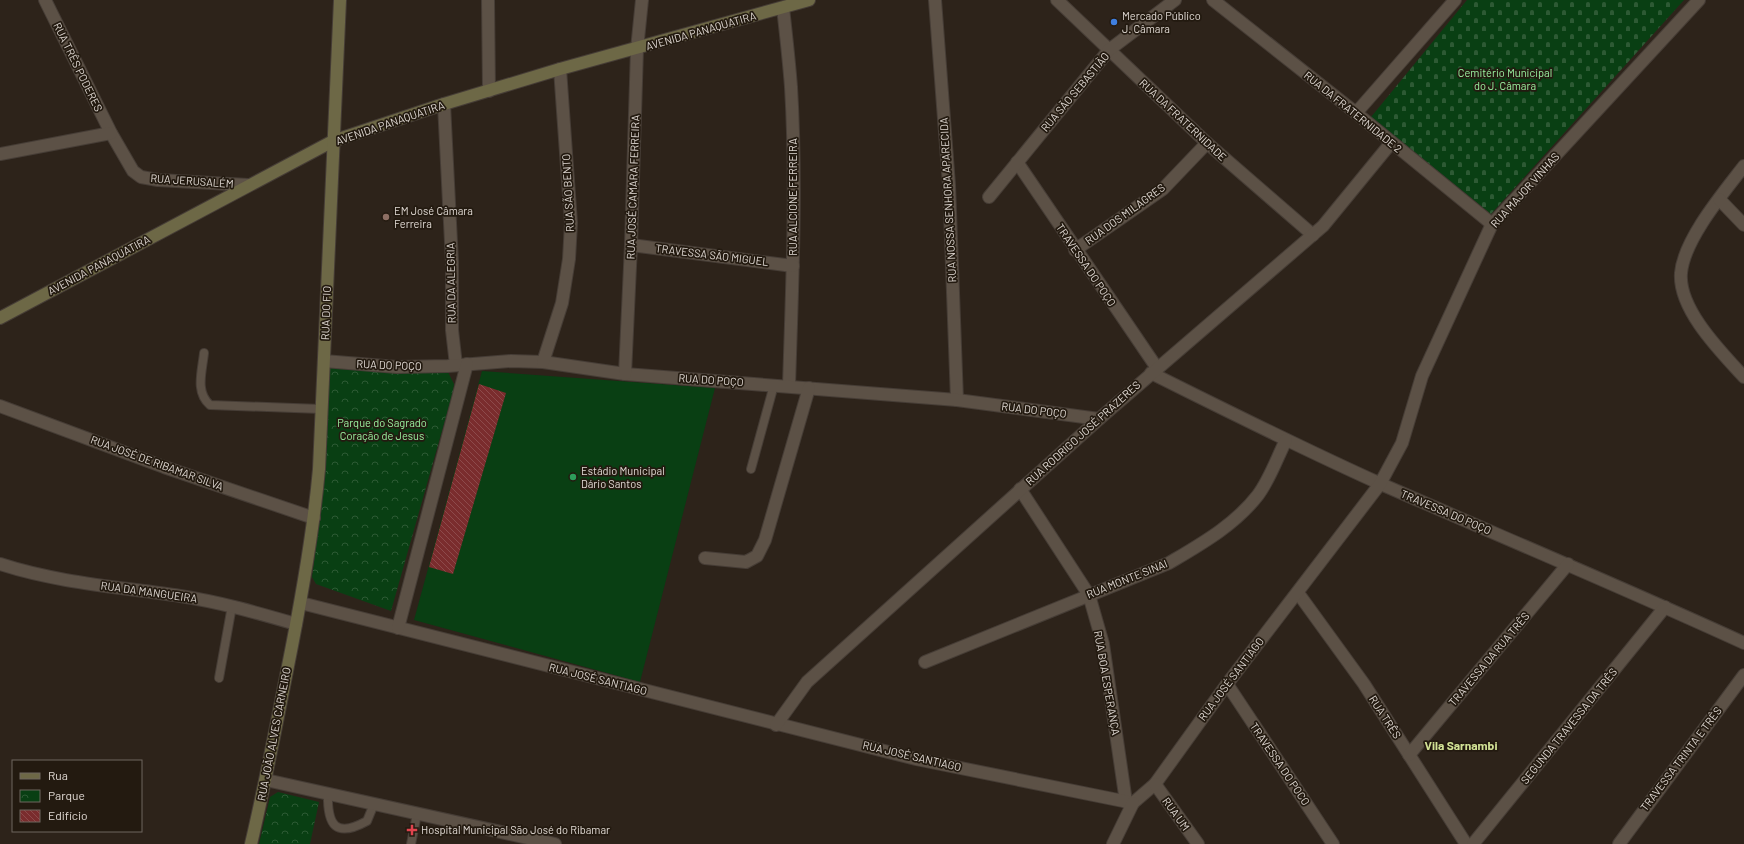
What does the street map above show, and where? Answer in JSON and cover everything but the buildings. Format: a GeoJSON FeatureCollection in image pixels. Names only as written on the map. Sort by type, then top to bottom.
{"type":"FeatureCollection","features":[{"type":"Feature","properties":{"kind":"main road","name":"RUA DO FIO"},"geometry":{"type":"LineString","coordinates":[[296,624],[301,603],[314,518],[324,361],[340,0]]}},
{"type":"Feature","properties":{"kind":"main road","name":"AVENIDA PANAQUATIRA"},"geometry":{"type":"LineString","coordinates":[[0,317],[333,141],[444,104],[560,69],[637,49],[809,0]]}},
{"type":"Feature","properties":{"kind":"main road","name":"RUA JOÃO ALVES CARNEIRO"},"geometry":{"type":"LineString","coordinates":[[251,844],[266,780],[296,624]]}},
{"type":"Feature","properties":{"kind":"street","name":"RUA TRÊS PODERES"},"geometry":{"type":"LineString","coordinates":[[45,0],[111,133]]}},
{"type":"Feature","properties":{"kind":"street"},"geometry":{"type":"LineString","coordinates":[[488,0],[489,91]]}},
{"type":"Feature","properties":{"kind":"street","name":"RUA JOSÉ CAMARA FERREIRA"},"geometry":{"type":"LineString","coordinates":[[624,374],[631,245],[637,49],[642,0]]}},
{"type":"Feature","properties":{"kind":"street","name":"RUA NOSSA SENHORA APARECIDA"},"geometry":{"type":"LineString","coordinates":[[935,0],[949,185],[957,400]]}},
{"type":"Feature","properties":{"kind":"street","name":"RUA DA FRATERNIDADE"},"geometry":{"type":"LineString","coordinates":[[1057,0],[1207,143],[1313,235]]}},
{"type":"Feature","properties":{"kind":"street","name":"RUA SÃO SEBASTIÃO"},"geometry":{"type":"LineString","coordinates":[[989,197],[1109,50],[1175,0]]}},
{"type":"Feature","properties":{"kind":"street","name":"RUA DA FRATERNIDADE 2"},"geometry":{"type":"LineString","coordinates":[[1213,0],[1356,113],[1492,224]]}},
{"type":"Feature","properties":{"kind":"street"},"geometry":{"type":"LineString","coordinates":[[1356,113],[1455,0]]}},
{"type":"Feature","properties":{"kind":"street","name":"RUA MAJOR VINHAS"},"geometry":{"type":"LineString","coordinates":[[1380,484],[1402,443],[1422,376],[1492,224],[1699,0]]}},
{"type":"Feature","properties":{"kind":"street","name":"RUA ALCIONE FERREIRA"},"geometry":{"type":"LineString","coordinates":[[790,5],[793,266],[790,386]]}},
{"type":"Feature","properties":{"kind":"street","name":"RUA SÃO BENTO"},"geometry":{"type":"LineString","coordinates":[[543,362],[562,303],[569,259],[571,224],[560,69]]}},
{"type":"Feature","properties":{"kind":"street","name":"RUA DA ALEGRIA"},"geometry":{"type":"LineString","coordinates":[[444,104],[452,262],[452,330],[462,364]]}},
{"type":"Feature","properties":{"kind":"street"},"geometry":{"type":"LineString","coordinates":[[0,154],[111,133]]}},
{"type":"Feature","properties":{"kind":"street","name":"RUA JERUSALÉM"},"geometry":{"type":"LineString","coordinates":[[111,133],[132,171],[141,177],[158,180],[248,185]]}},
{"type":"Feature","properties":{"kind":"street","name":"RUA DOS MILAGRES"},"geometry":{"type":"LineString","coordinates":[[1075,250],[1162,189],[1207,143]]}},
{"type":"Feature","properties":{"kind":"street","name":"RUA RODRIGO JOSÉ PRAZERES"},"geometry":{"type":"LineString","coordinates":[[776,725],[807,682],[1099,419],[1313,235],[1344,203],[1391,143]]}},
{"type":"Feature","properties":{"kind":"street","name":"TRAVESSA DO POÇO"},"geometry":{"type":"LineString","coordinates":[[1017,162],[1154,371],[1286,440],[1380,484],[1568,564],[1744,643]]}},
{"type":"Feature","properties":{"kind":"street"},"geometry":{"type":"LineString","coordinates":[[1744,166],[1719,199],[1690,244],[1681,272],[1685,298],[1705,331],[1744,377]]}},
{"type":"Feature","properties":{"kind":"street"},"geometry":{"type":"LineString","coordinates":[[1719,199],[1744,226]]}},
{"type":"Feature","properties":{"kind":"street","name":"TRAVESSA SÃO MIGUEL"},"geometry":{"type":"LineString","coordinates":[[631,245],[793,266]]}},
{"type":"Feature","properties":{"kind":"street","name":"RUA DO POÇO"},"geometry":{"type":"LineString","coordinates":[[324,361],[397,367],[511,360],[543,362],[624,374],[957,400],[1099,419]]}},
{"type":"Feature","properties":{"kind":"street"},"geometry":{"type":"LineString","coordinates":[[398,628],[462,364]]}},
{"type":"Feature","properties":{"kind":"street"},"geometry":{"type":"LineString","coordinates":[[705,558],[746,562],[757,556],[765,540],[809,388]]}},
{"type":"Feature","properties":{"kind":"street","name":"RUA JOSÉ DE RIBAMAR SILVA"},"geometry":{"type":"LineString","coordinates":[[0,406],[164,467],[314,518]]}},
{"type":"Feature","properties":{"kind":"street","name":"RUA MONTE SINAI"},"geometry":{"type":"LineString","coordinates":[[925,662],[1169,563],[1205,541],[1230,523],[1259,494],[1286,440]]}},
{"type":"Feature","properties":{"kind":"street","name":"RUA JOSÉ SANTIAGO"},"geometry":{"type":"LineString","coordinates":[[301,603],[776,725],[916,759],[1130,802],[1155,784],[1227,684],[1380,484]]}},
{"type":"Feature","properties":{"kind":"street","name":"RUA BOA ESPERANÇA"},"geometry":{"type":"LineString","coordinates":[[1020,489],[1089,595],[1103,644],[1130,802]]}},
{"type":"Feature","properties":{"kind":"street","name":"RUA DA MANGUEIRA"},"geometry":{"type":"LineString","coordinates":[[0,564],[79,582],[181,596],[232,606],[296,624]]}},
{"type":"Feature","properties":{"kind":"street","name":"TRAVESSA DA RUA TRÊS"},"geometry":{"type":"LineString","coordinates":[[1409,754],[1568,564]]}},
{"type":"Feature","properties":{"kind":"street","name":"RUA TRÊS"},"geometry":{"type":"LineString","coordinates":[[1298,593],[1364,684],[1466,844]]}},
{"type":"Feature","properties":{"kind":"street","name":"SEGUNDA TRAVESSA DA TRÊS"},"geometry":{"type":"LineString","coordinates":[[1473,844],[1665,607]]}},
{"type":"Feature","properties":{"kind":"street","name":"TRAVESSA TRINTA E TRÊS"},"geometry":{"type":"LineString","coordinates":[[1619,844],[1744,675]]}},
{"type":"Feature","properties":{"kind":"street","name":"TRAVESSA DO POCO"},"geometry":{"type":"LineString","coordinates":[[1227,684],[1333,844]]}},
{"type":"Feature","properties":{"kind":"street"},"geometry":{"type":"LineString","coordinates":[[266,780],[556,844]]}},
{"type":"Feature","properties":{"kind":"street","name":"RUA UM"},"geometry":{"type":"LineString","coordinates":[[1155,784],[1198,844]]}},
{"type":"Feature","properties":{"kind":"street"},"geometry":{"type":"LineString","coordinates":[[1113,844],[1130,802]]}},
{"type":"Feature","properties":{"kind":"lane"},"geometry":{"type":"LineString","coordinates":[[204,353],[200,390],[203,399],[210,405],[321,409]]}},
{"type":"Feature","properties":{"kind":"lane"},"geometry":{"type":"LineString","coordinates":[[751,468],[774,385]]}},
{"type":"Feature","properties":{"kind":"lane"},"geometry":{"type":"LineString","coordinates":[[219,678],[232,606]]}},
{"type":"Feature","properties":{"kind":"lane"},"geometry":{"type":"LineString","coordinates":[[328,793],[327,810],[330,818],[340,829],[353,829],[367,822],[374,804]]}},
{"type":"Feature","properties":{"kind":"lane"},"geometry":{"type":"LineString","coordinates":[[411,844],[417,814]]}},
{"type":"Feature","properties":{"kind":"green space","name":"Cemitério Municipal do J. Câmara"},"geometry":{"type":"Polygon","coordinates":[[[1467,0],[1684,0],[1491,214],[1371,117],[1467,0]]]}},
{"type":"Feature","properties":{"kind":"green space","name":"Parque do Sagrado Coração de Jesus"},"geometry":{"type":"Polygon","coordinates":[[[333,364],[443,371],[448,372],[454,384],[391,611],[316,584],[312,577],[319,522],[327,369],[333,364]]]}},
{"type":"Feature","properties":{"kind":"green space","name":"Estádio Municipal Dário Santos"},"geometry":{"type":"Polygon","coordinates":[[[482,371],[715,388],[640,682],[414,620],[482,371]]]}},
{"type":"Feature","properties":{"kind":"green space"},"geometry":{"type":"Polygon","coordinates":[[[278,792],[319,802],[310,844],[259,844],[270,797],[278,792]]]}},
{"type":"Feature","properties":{"kind":"place","name":"Mercado Público J. Câmara"},"geometry":{"type":"Point","coordinates":[1114,22]}},
{"type":"Feature","properties":{"kind":"place","name":"EM José Câmara Ferreira"},"geometry":{"type":"Point","coordinates":[386,217]}},
{"type":"Feature","properties":{"kind":"place","name":"Estádio Municipal Dário Santos"},"geometry":{"type":"Point","coordinates":[573,477]}},
{"type":"Feature","properties":{"kind":"place","name":"Hospital Municipal São José do Ribamar"},"geometry":{"type":"Point","coordinates":[412,830]}},
{"type":"Feature","properties":{"kind":"district","name":"Vila Sarnambi"},"geometry":{"type":"Point","coordinates":[1461,746]}}]}
